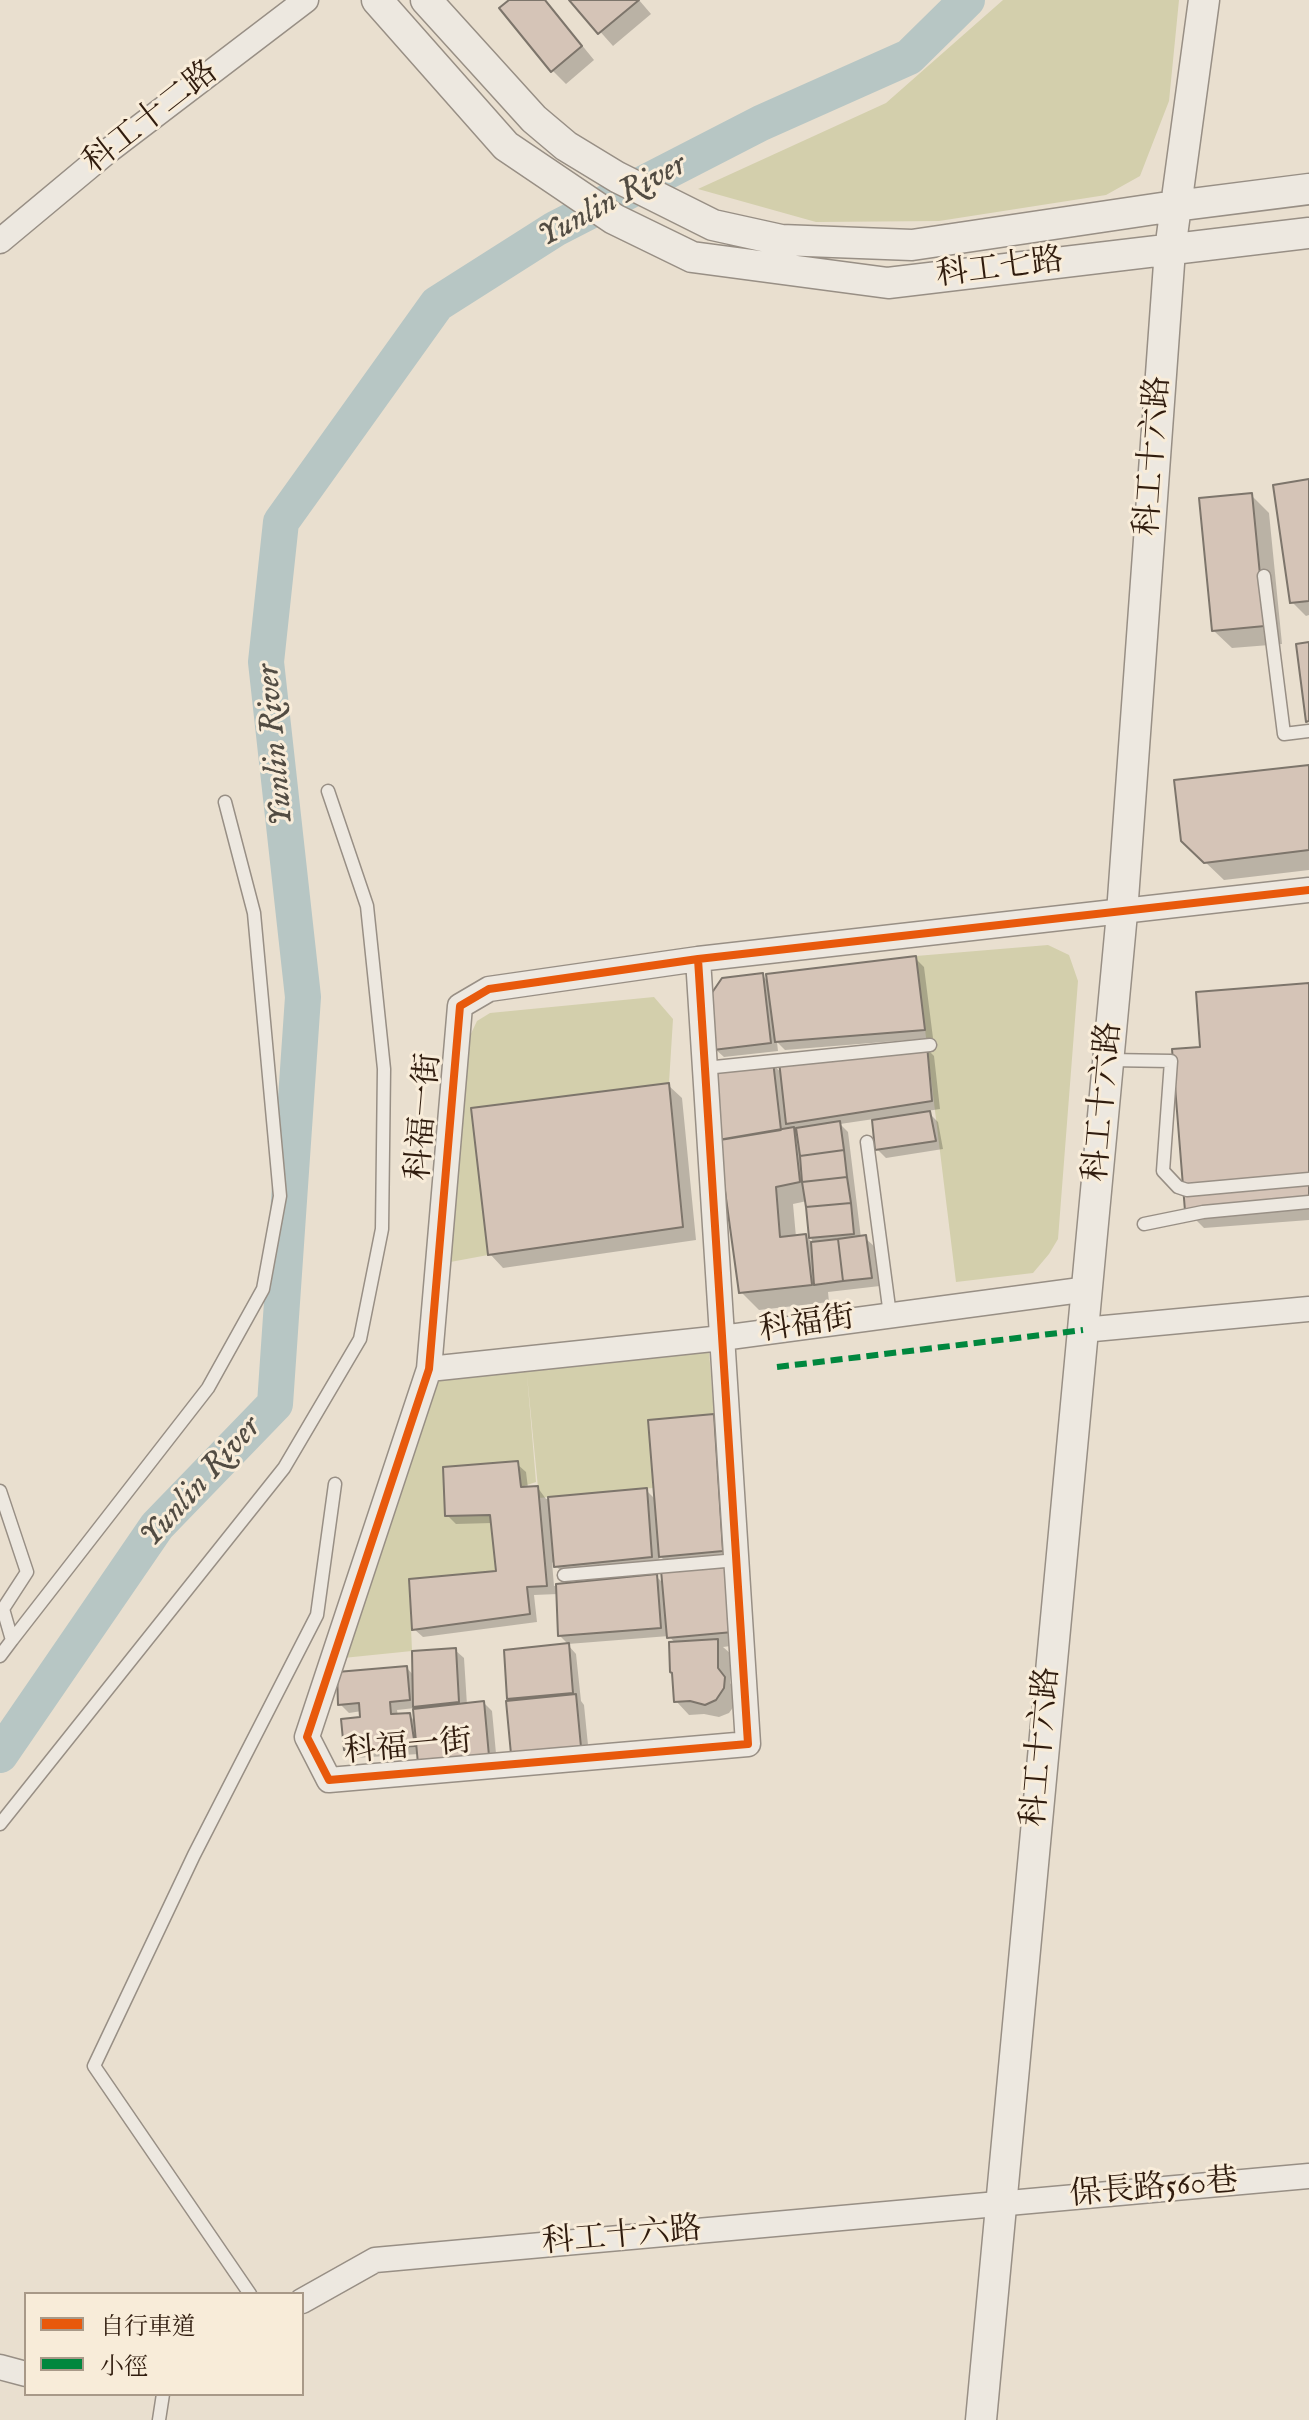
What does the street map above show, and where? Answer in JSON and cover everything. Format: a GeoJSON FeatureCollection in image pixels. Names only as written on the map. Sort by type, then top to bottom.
{"type":"FeatureCollection","features":[{"type":"Feature","properties":{"kind":"street","name":"科工十二路"},"geometry":{"type":"LineString","coordinates":[[0,241],[108,151],[306,0]]}},
{"type":"Feature","properties":{"kind":"street","name":"科工七路"},"geometry":{"type":"LineString","coordinates":[[377,0],[506,146],[614,219],[692,257],[888,283],[1309,233]]}},
{"type":"Feature","properties":{"kind":"street","name":"科工七路"},"geometry":{"type":"LineString","coordinates":[[426,0],[534,119],[566,146],[617,177],[713,225],[781,240],[912,245],[1309,189]]}},
{"type":"Feature","properties":{"kind":"street","name":"科工十六路"},"geometry":{"type":"LineString","coordinates":[[981,2420],[1122,913],[1170,250],[1204,0]]}},
{"type":"Feature","properties":{"kind":"street","name":"科福一街"},"geometry":{"type":"LineString","coordinates":[[698,959],[748,1744],[329,1780],[307,1737],[429,1369],[460,1006],[489,989],[698,959],[1309,890]]}},
{"type":"Feature","properties":{"kind":"street","name":"科福街"},"geometry":{"type":"LineString","coordinates":[[429,1369],[722,1338],[1088,1289]]}},
{"type":"Feature","properties":{"kind":"street"},"geometry":{"type":"LineString","coordinates":[[1083,1330],[1309,1309]]}},
{"type":"Feature","properties":{"kind":"street","name":"保長路560巷"},"geometry":{"type":"LineString","coordinates":[[1000,2205],[1309,2176]]}},
{"type":"Feature","properties":{"kind":"street","name":"科工十六路"},"geometry":{"type":"LineString","coordinates":[[304,2300],[375,2260],[1000,2205]]}},
{"type":"Feature","properties":{"kind":"street"},"geometry":{"type":"LineString","coordinates":[[0,2367],[24,2373]]}},
{"type":"Feature","properties":{"kind":"lane"},"geometry":{"type":"LineString","coordinates":[[1264,576],[1284,734],[1309,731]]}},
{"type":"Feature","properties":{"kind":"lane"},"geometry":{"type":"LineString","coordinates":[[0,1824],[284,1468],[360,1339],[382,1229],[384,1069],[367,906],[328,791]]}},
{"type":"Feature","properties":{"kind":"lane"},"geometry":{"type":"LineString","coordinates":[[0,1656],[208,1388],[263,1289],[280,1196],[254,913],[225,802]]}},
{"type":"Feature","properties":{"kind":"lane"},"geometry":{"type":"LineString","coordinates":[[705,1068],[930,1045]]}},
{"type":"Feature","properties":{"kind":"lane"},"geometry":{"type":"LineString","coordinates":[[1109,1060],[1171,1061],[1163,1171],[1178,1187],[1187,1190],[1309,1179]]}},
{"type":"Feature","properties":{"kind":"lane"},"geometry":{"type":"LineString","coordinates":[[867,1142],[890,1315]]}},
{"type":"Feature","properties":{"kind":"lane"},"geometry":{"type":"LineString","coordinates":[[1144,1224],[1203,1212],[1309,1202]]}},
{"type":"Feature","properties":{"kind":"lane"},"geometry":{"type":"LineString","coordinates":[[249,2292],[94,2066],[194,1855],[317,1615],[335,1484]]}},
{"type":"Feature","properties":{"kind":"lane"},"geometry":{"type":"LineString","coordinates":[[0,1491],[27,1572],[2,1609],[12,1640]]}},
{"type":"Feature","properties":{"kind":"lane"},"geometry":{"type":"LineString","coordinates":[[564,1575],[737,1560]]}},
{"type":"Feature","properties":{"kind":"lane"},"geometry":{"type":"LineString","coordinates":[[159,2420],[163,2396]]}},
{"type":"Feature","properties":{"kind":"shaded area"},"geometry":{"type":"Polygon","coordinates":[[[1003,0],[1179,0],[1169,101],[1140,176],[1106,195],[939,221],[816,222],[698,189],[886,103],[1003,0]]]}},
{"type":"Feature","properties":{"kind":"shaded area"},"geometry":{"type":"Polygon","coordinates":[[[1048,945],[1069,955],[1078,981],[1058,1239],[1033,1273],[956,1282],[916,956],[1048,945]]]}},
{"type":"Feature","properties":{"kind":"shaded area"},"geometry":{"type":"Polygon","coordinates":[[[654,997],[673,1019],[669,1083],[471,1108],[488,1255],[445,1263],[460,1057],[477,1021],[490,1013],[654,997]]]}},
{"type":"Feature","properties":{"kind":"shaded area"},"geometry":{"type":"Polygon","coordinates":[[[708,1339],[714,1414],[648,1420],[653,1488],[539,1498],[527,1375],[536,1482],[521,1487],[518,1462],[490,1515],[496,1571],[409,1579],[412,1651],[343,1658],[429,1369],[708,1339]]]}},
{"type":"Feature","properties":{"kind":"building"},"geometry":{"type":"Polygon","coordinates":[[[509,0],[545,0],[582,46],[551,72],[499,8],[509,0]]]}},
{"type":"Feature","properties":{"kind":"building"},"geometry":{"type":"Polygon","coordinates":[[[569,0],[639,0],[598,34],[569,0]]]}},
{"type":"Feature","properties":{"kind":"building"},"geometry":{"type":"Polygon","coordinates":[[[1309,479],[1309,601],[1290,603],[1273,485],[1309,479]]]}},
{"type":"Feature","properties":{"kind":"building"},"geometry":{"type":"Polygon","coordinates":[[[1252,493],[1265,626],[1212,631],[1199,498],[1252,493]]]}},
{"type":"Feature","properties":{"kind":"building"},"geometry":{"type":"Polygon","coordinates":[[[1309,642],[1309,721],[1306,722],[1296,644],[1309,642]]]}},
{"type":"Feature","properties":{"kind":"building"},"geometry":{"type":"Polygon","coordinates":[[[1309,765],[1309,850],[1204,863],[1181,841],[1174,780],[1309,765]]]}},
{"type":"Feature","properties":{"kind":"building"},"geometry":{"type":"Polygon","coordinates":[[[916,956],[925,1030],[775,1042],[766,974],[916,956]]]}},
{"type":"Feature","properties":{"kind":"building"},"geometry":{"type":"Polygon","coordinates":[[[763,973],[771,1043],[713,1050],[707,1000],[722,978],[763,973]]]}},
{"type":"Feature","properties":{"kind":"building"},"geometry":{"type":"Polygon","coordinates":[[[1309,983],[1309,1202],[1185,1211],[1172,1049],[1200,1047],[1196,992],[1309,983]]]}},
{"type":"Feature","properties":{"kind":"building"},"geometry":{"type":"Polygon","coordinates":[[[927,1045],[932,1101],[786,1124],[779,1061],[927,1045]]]}},
{"type":"Feature","properties":{"kind":"building"},"geometry":{"type":"Polygon","coordinates":[[[773,1061],[781,1130],[720,1140],[712,1068],[773,1061]]]}},
{"type":"Feature","properties":{"kind":"building"},"geometry":{"type":"Polygon","coordinates":[[[669,1083],[683,1227],[488,1255],[471,1108],[669,1083]]]}},
{"type":"Feature","properties":{"kind":"building"},"geometry":{"type":"Polygon","coordinates":[[[930,1111],[936,1141],[875,1150],[872,1120],[930,1111]]]}},
{"type":"Feature","properties":{"kind":"building"},"geometry":{"type":"Polygon","coordinates":[[[840,1121],[844,1150],[800,1156],[796,1128],[840,1121]]]}},
{"type":"Feature","properties":{"kind":"building"},"geometry":{"type":"Polygon","coordinates":[[[794,1127],[800,1182],[776,1187],[780,1237],[806,1234],[812,1285],[739,1293],[718,1140],[794,1127]]]}},
{"type":"Feature","properties":{"kind":"building"},"geometry":{"type":"Polygon","coordinates":[[[844,1150],[847,1177],[802,1182],[800,1156],[844,1150]]]}},
{"type":"Feature","properties":{"kind":"building"},"geometry":{"type":"Polygon","coordinates":[[[847,1177],[851,1203],[806,1207],[802,1182],[847,1177]]]}},
{"type":"Feature","properties":{"kind":"building"},"geometry":{"type":"Polygon","coordinates":[[[851,1203],[854,1234],[809,1238],[806,1207],[851,1203]]]}},
{"type":"Feature","properties":{"kind":"building"},"geometry":{"type":"Polygon","coordinates":[[[866,1235],[872,1278],[843,1281],[838,1239],[866,1235]]]}},
{"type":"Feature","properties":{"kind":"building"},"geometry":{"type":"Polygon","coordinates":[[[838,1239],[843,1281],[814,1285],[811,1242],[838,1239]]]}},
{"type":"Feature","properties":{"kind":"building"},"geometry":{"type":"Polygon","coordinates":[[[714,1414],[723,1551],[659,1557],[648,1420],[714,1414]]]}},
{"type":"Feature","properties":{"kind":"building"},"geometry":{"type":"Polygon","coordinates":[[[518,1461],[521,1487],[538,1486],[547,1586],[527,1587],[530,1614],[412,1630],[409,1579],[496,1571],[490,1515],[445,1516],[443,1467],[518,1461]]]}},
{"type":"Feature","properties":{"kind":"building"},"geometry":{"type":"Polygon","coordinates":[[[647,1488],[652,1557],[554,1567],[548,1497],[647,1488]]]}},
{"type":"Feature","properties":{"kind":"building"},"geometry":{"type":"Polygon","coordinates":[[[729,1563],[733,1632],[667,1638],[661,1570],[729,1563]]]}},
{"type":"Feature","properties":{"kind":"building"},"geometry":{"type":"Polygon","coordinates":[[[657,1574],[661,1628],[558,1636],[556,1584],[657,1574]]]}},
{"type":"Feature","properties":{"kind":"building"},"geometry":{"type":"Polygon","coordinates":[[[718,1639],[718,1668],[725,1677],[724,1688],[716,1700],[705,1705],[690,1701],[674,1702],[669,1642],[718,1639]]]}},
{"type":"Feature","properties":{"kind":"building"},"geometry":{"type":"Polygon","coordinates":[[[569,1643],[573,1693],[507,1699],[504,1650],[569,1643]]]}},
{"type":"Feature","properties":{"kind":"building"},"geometry":{"type":"Polygon","coordinates":[[[456,1648],[459,1702],[413,1707],[412,1651],[456,1648]]]}},
{"type":"Feature","properties":{"kind":"building"},"geometry":{"type":"Polygon","coordinates":[[[407,1666],[410,1700],[390,1702],[391,1714],[410,1713],[415,1746],[344,1750],[341,1719],[360,1717],[359,1703],[338,1705],[337,1672],[407,1666]]]}},
{"type":"Feature","properties":{"kind":"building"},"geometry":{"type":"Polygon","coordinates":[[[576,1694],[581,1747],[511,1754],[506,1701],[576,1694]]]}},
{"type":"Feature","properties":{"kind":"building"},"geometry":{"type":"Polygon","coordinates":[[[484,1701],[489,1756],[418,1764],[413,1709],[484,1701]]]}},
{"type":"Feature","properties":{"kind":"waterway","name":"Yunlin River"},"geometry":{"type":"LineString","coordinates":[[0,1755],[157,1526],[275,1404],[303,997],[266,662],[281,522],[437,304],[555,229],[761,123],[909,57],[967,0]]}},
{"type":"Feature","properties":{"kind":"marked path"},"geometry":{"type":"LineString","coordinates":[[777,1367],[1083,1330]]}},
{"type":"Feature","properties":{"kind":"cycle path"},"geometry":{"type":"LineString","coordinates":[[698,959],[748,1744],[329,1780],[307,1737],[429,1369],[460,1006],[489,989],[698,959],[1309,890]]}}]}
